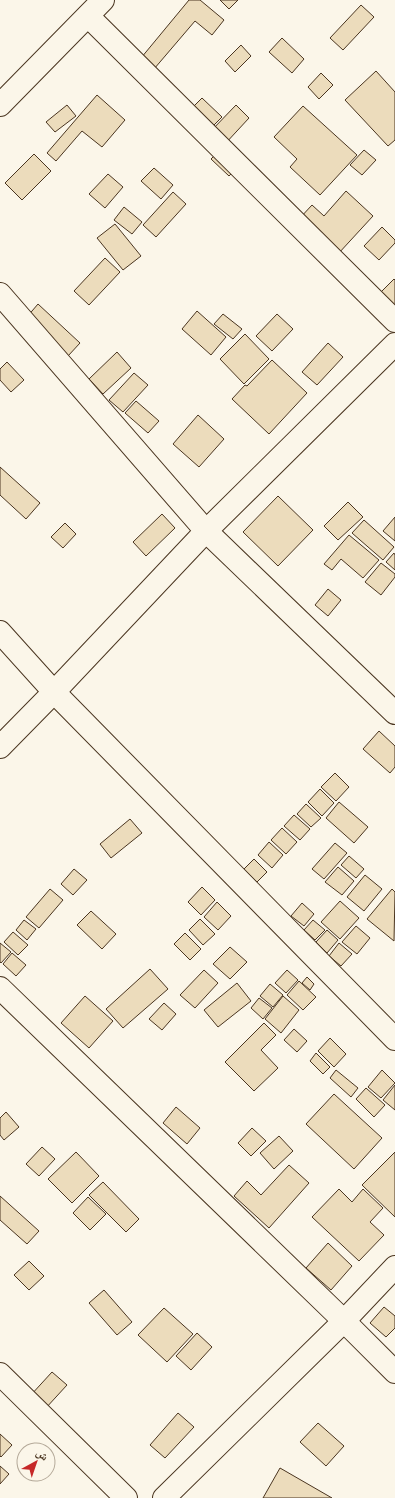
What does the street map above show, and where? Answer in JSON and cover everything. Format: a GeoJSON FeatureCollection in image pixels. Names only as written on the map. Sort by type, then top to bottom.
{"type":"FeatureCollection","features":[{"type":"Feature","properties":{"kind":"street"},"geometry":{"type":"LineString","coordinates":[[0,105],[103,0]]}},
{"type":"Feature","properties":{"kind":"street"},"geometry":{"type":"LineString","coordinates":[[88,16],[395,321]]}},
{"type":"Feature","properties":{"kind":"street"},"geometry":{"type":"LineString","coordinates":[[0,294],[206,531],[395,713]]}},
{"type":"Feature","properties":{"kind":"street"},"geometry":{"type":"LineString","coordinates":[[0,747],[206,531],[395,344]]}},
{"type":"Feature","properties":{"kind":"street"},"geometry":{"type":"LineString","coordinates":[[0,632],[54,692],[395,1039]]}},
{"type":"Feature","properties":{"kind":"street"},"geometry":{"type":"LineString","coordinates":[[0,988],[395,1372]]}},
{"type":"Feature","properties":{"kind":"street"},"geometry":{"type":"LineString","coordinates":[[164,1498],[344,1321],[395,1267]]}},
{"type":"Feature","properties":{"kind":"street"},"geometry":{"type":"LineString","coordinates":[[0,1374],[126,1498]]}},
{"type":"Feature","properties":{"kind":"building"},"geometry":{"type":"Polygon","coordinates":[[[189,0],[200,0],[224,20],[212,35],[195,21],[154,69],[141,58],[189,0]]]}},
{"type":"Feature","properties":{"kind":"building"},"geometry":{"type":"Polygon","coordinates":[[[220,0],[238,0],[229,9],[220,0]]]}},
{"type":"Feature","properties":{"kind":"building"},"geometry":{"type":"Polygon","coordinates":[[[361,5],[374,17],[343,50],[330,38],[361,5]]]}},
{"type":"Feature","properties":{"kind":"building"},"geometry":{"type":"Polygon","coordinates":[[[282,38],[304,59],[292,73],[269,52],[282,38]]]}},
{"type":"Feature","properties":{"kind":"building"},"geometry":{"type":"Polygon","coordinates":[[[241,45],[251,56],[235,72],[225,61],[241,45]]]}},
{"type":"Feature","properties":{"kind":"building"},"geometry":{"type":"Polygon","coordinates":[[[376,71],[395,92],[395,140],[388,146],[345,100],[376,71]]]}},
{"type":"Feature","properties":{"kind":"building"},"geometry":{"type":"Polygon","coordinates":[[[321,73],[333,85],[319,99],[308,87],[321,73]]]}},
{"type":"Feature","properties":{"kind":"building"},"geometry":{"type":"Polygon","coordinates":[[[97,95],[125,120],[102,147],[82,131],[56,161],[47,153],[97,95]]]}},
{"type":"Feature","properties":{"kind":"building"},"geometry":{"type":"Polygon","coordinates":[[[202,98],[222,117],[207,132],[187,113],[202,98]]]}},
{"type":"Feature","properties":{"kind":"building"},"geometry":{"type":"Polygon","coordinates":[[[67,105],[76,116],[55,132],[46,122],[67,105]]]}},
{"type":"Feature","properties":{"kind":"building"},"geometry":{"type":"Polygon","coordinates":[[[236,105],[249,118],[224,145],[210,132],[236,105]]]}},
{"type":"Feature","properties":{"kind":"building"},"geometry":{"type":"Polygon","coordinates":[[[303,106],[357,155],[320,195],[290,167],[297,159],[274,137],[303,106]]]}},
{"type":"Feature","properties":{"kind":"building"},"geometry":{"type":"Polygon","coordinates":[[[221,149],[238,167],[229,176],[211,159],[221,149]]]}},
{"type":"Feature","properties":{"kind":"building"},"geometry":{"type":"Polygon","coordinates":[[[364,150],[376,160],[362,175],[350,165],[364,150]]]}},
{"type":"Feature","properties":{"kind":"building"},"geometry":{"type":"Polygon","coordinates":[[[34,154],[51,171],[22,200],[5,183],[34,154]]]}},
{"type":"Feature","properties":{"kind":"building"},"geometry":{"type":"Polygon","coordinates":[[[154,168],[173,185],[161,199],[141,181],[154,168]]]}},
{"type":"Feature","properties":{"kind":"building"},"geometry":{"type":"Polygon","coordinates":[[[108,174],[123,187],[105,208],[89,194],[108,174]]]}},
{"type":"Feature","properties":{"kind":"building"},"geometry":{"type":"Polygon","coordinates":[[[346,191],[373,216],[338,254],[299,219],[312,205],[324,216],[346,191]]]}},
{"type":"Feature","properties":{"kind":"building"},"geometry":{"type":"Polygon","coordinates":[[[173,192],[186,204],[156,237],[143,225],[173,192]]]}},
{"type":"Feature","properties":{"kind":"building"},"geometry":{"type":"Polygon","coordinates":[[[124,207],[142,222],[132,234],[114,220],[124,207]]]}},
{"type":"Feature","properties":{"kind":"building"},"geometry":{"type":"Polygon","coordinates":[[[115,224],[141,256],[123,270],[97,238],[115,224]]]}},
{"type":"Feature","properties":{"kind":"building"},"geometry":{"type":"Polygon","coordinates":[[[382,227],[395,240],[395,243],[379,260],[364,246],[382,227]]]}},
{"type":"Feature","properties":{"kind":"building"},"geometry":{"type":"Polygon","coordinates":[[[105,258],[120,272],[89,305],[74,291],[105,258]]]}},
{"type":"Feature","properties":{"kind":"building"},"geometry":{"type":"Polygon","coordinates":[[[394,279],[395,280],[395,310],[378,295],[394,279]]]}},
{"type":"Feature","properties":{"kind":"building"},"geometry":{"type":"Polygon","coordinates":[[[38,304],[80,343],[68,356],[26,318],[38,304]]]}},
{"type":"Feature","properties":{"kind":"building"},"geometry":{"type":"Polygon","coordinates":[[[197,311],[226,337],[211,355],[182,329],[197,311]]]}},
{"type":"Feature","properties":{"kind":"building"},"geometry":{"type":"Polygon","coordinates":[[[223,314],[242,329],[233,339],[214,324],[223,314]]]}},
{"type":"Feature","properties":{"kind":"building"},"geometry":{"type":"Polygon","coordinates":[[[277,314],[293,329],[272,351],[256,336],[277,314]]]}},
{"type":"Feature","properties":{"kind":"building"},"geometry":{"type":"Polygon","coordinates":[[[245,334],[269,359],[244,384],[220,359],[245,334]]]}},
{"type":"Feature","properties":{"kind":"building"},"geometry":{"type":"Polygon","coordinates":[[[328,343],[343,357],[317,385],[302,372],[328,343]]]}},
{"type":"Feature","properties":{"kind":"building"},"geometry":{"type":"Polygon","coordinates":[[[117,352],[131,368],[103,394],[89,379],[117,352]]]}},
{"type":"Feature","properties":{"kind":"building"},"geometry":{"type":"Polygon","coordinates":[[[272,360],[307,393],[269,434],[232,399],[272,360]]]}},
{"type":"Feature","properties":{"kind":"building"},"geometry":{"type":"Polygon","coordinates":[[[7,362],[24,380],[11,392],[0,380],[0,369],[7,362]]]}},
{"type":"Feature","properties":{"kind":"building"},"geometry":{"type":"Polygon","coordinates":[[[134,373],[148,385],[123,412],[109,400],[134,373]]]}},
{"type":"Feature","properties":{"kind":"building"},"geometry":{"type":"Polygon","coordinates":[[[136,401],[159,421],[148,433],[125,413],[136,401]]]}},
{"type":"Feature","properties":{"kind":"building"},"geometry":{"type":"Polygon","coordinates":[[[198,415],[224,439],[199,467],[173,444],[198,415]]]}},
{"type":"Feature","properties":{"kind":"building"},"geometry":{"type":"Polygon","coordinates":[[[0,467],[40,503],[26,519],[0,495],[0,467]]]}},
{"type":"Feature","properties":{"kind":"building"},"geometry":{"type":"Polygon","coordinates":[[[278,496],[313,530],[278,566],[243,532],[278,496]]]}},
{"type":"Feature","properties":{"kind":"building"},"geometry":{"type":"Polygon","coordinates":[[[348,502],[363,517],[338,540],[324,526],[348,502]]]}},
{"type":"Feature","properties":{"kind":"building"},"geometry":{"type":"Polygon","coordinates":[[[162,514],[175,528],[146,556],[133,542],[162,514]]]}},
{"type":"Feature","properties":{"kind":"building"},"geometry":{"type":"Polygon","coordinates":[[[395,517],[395,541],[383,531],[395,517]]]}},
{"type":"Feature","properties":{"kind":"building"},"geometry":{"type":"Polygon","coordinates":[[[364,520],[394,547],[383,560],[352,533],[364,520]]]}},
{"type":"Feature","properties":{"kind":"building"},"geometry":{"type":"Polygon","coordinates":[[[65,523],[76,534],[63,548],[51,537],[65,523]]]}},
{"type":"Feature","properties":{"kind":"building"},"geometry":{"type":"Polygon","coordinates":[[[349,535],[379,560],[363,578],[341,559],[332,570],[324,564],[349,535]]]}},
{"type":"Feature","properties":{"kind":"building"},"geometry":{"type":"Polygon","coordinates":[[[394,553],[395,555],[395,570],[386,562],[394,553]]]}},
{"type":"Feature","properties":{"kind":"building"},"geometry":{"type":"Polygon","coordinates":[[[381,563],[395,574],[395,577],[381,595],[365,582],[381,563]]]}},
{"type":"Feature","properties":{"kind":"building"},"geometry":{"type":"Polygon","coordinates":[[[328,589],[341,600],[328,616],[315,605],[328,589]]]}},
{"type":"Feature","properties":{"kind":"building"},"geometry":{"type":"Polygon","coordinates":[[[379,731],[395,746],[395,767],[390,773],[363,749],[379,731]]]}},
{"type":"Feature","properties":{"kind":"building"},"geometry":{"type":"Polygon","coordinates":[[[335,773],[349,787],[336,801],[321,787],[335,773]]]}},
{"type":"Feature","properties":{"kind":"building"},"geometry":{"type":"Polygon","coordinates":[[[320,789],[334,803],[322,816],[308,802],[320,789]]]}},
{"type":"Feature","properties":{"kind":"building"},"geometry":{"type":"Polygon","coordinates":[[[339,802],[368,827],[354,843],[326,818],[339,802]]]}},
{"type":"Feature","properties":{"kind":"building"},"geometry":{"type":"Polygon","coordinates":[[[306,804],[321,818],[311,827],[297,814],[306,804]]]}},
{"type":"Feature","properties":{"kind":"building"},"geometry":{"type":"Polygon","coordinates":[[[294,815],[310,829],[300,840],[284,826],[294,815]]]}},
{"type":"Feature","properties":{"kind":"building"},"geometry":{"type":"Polygon","coordinates":[[[130,819],[142,833],[111,858],[100,844],[130,819]]]}},
{"type":"Feature","properties":{"kind":"building"},"geometry":{"type":"Polygon","coordinates":[[[282,828],[297,842],[286,854],[271,840],[282,828]]]}},
{"type":"Feature","properties":{"kind":"building"},"geometry":{"type":"Polygon","coordinates":[[[269,842],[283,855],[272,868],[258,855],[269,842]]]}},
{"type":"Feature","properties":{"kind":"building"},"geometry":{"type":"Polygon","coordinates":[[[335,843],[347,853],[324,879],[312,869],[335,843]]]}},
{"type":"Feature","properties":{"kind":"building"},"geometry":{"type":"Polygon","coordinates":[[[349,856],[364,869],[356,878],[341,865],[349,856]]]}},
{"type":"Feature","properties":{"kind":"building"},"geometry":{"type":"Polygon","coordinates":[[[254,859],[267,872],[257,882],[244,869],[254,859]]]}},
{"type":"Feature","properties":{"kind":"building"},"geometry":{"type":"Polygon","coordinates":[[[338,867],[354,881],[342,895],[325,882],[338,867]]]}},
{"type":"Feature","properties":{"kind":"building"},"geometry":{"type":"Polygon","coordinates":[[[74,869],[87,880],[73,895],[61,884],[74,869]]]}},
{"type":"Feature","properties":{"kind":"building"},"geometry":{"type":"Polygon","coordinates":[[[365,875],[382,889],[364,911],[347,897],[365,875]]]}},
{"type":"Feature","properties":{"kind":"building"},"geometry":{"type":"Polygon","coordinates":[[[202,887],[215,900],[201,915],[188,902],[202,887]]]}},
{"type":"Feature","properties":{"kind":"building"},"geometry":{"type":"Polygon","coordinates":[[[50,889],[63,900],[39,928],[26,917],[50,889]]]}},
{"type":"Feature","properties":{"kind":"building"},"geometry":{"type":"Polygon","coordinates":[[[392,889],[395,892],[394,941],[367,919],[392,889]]]}},
{"type":"Feature","properties":{"kind":"building"},"geometry":{"type":"Polygon","coordinates":[[[340,901],[359,918],[340,939],[321,922],[340,901]]]}},
{"type":"Feature","properties":{"kind":"building"},"geometry":{"type":"Polygon","coordinates":[[[217,902],[231,916],[218,930],[204,917],[217,902]]]}},
{"type":"Feature","properties":{"kind":"building"},"geometry":{"type":"Polygon","coordinates":[[[302,903],[314,914],[304,926],[291,916],[302,903]]]}},
{"type":"Feature","properties":{"kind":"building"},"geometry":{"type":"Polygon","coordinates":[[[91,911],[116,934],[102,949],[77,925],[91,911]]]}},
{"type":"Feature","properties":{"kind":"building"},"geometry":{"type":"Polygon","coordinates":[[[200,919],[215,934],[203,945],[189,930],[200,919]]]}},
{"type":"Feature","properties":{"kind":"building"},"geometry":{"type":"Polygon","coordinates":[[[24,920],[36,929],[27,940],[16,930],[24,920]]]}},
{"type":"Feature","properties":{"kind":"building"},"geometry":{"type":"Polygon","coordinates":[[[313,920],[325,930],[315,940],[304,930],[313,920]]]}},
{"type":"Feature","properties":{"kind":"building"},"geometry":{"type":"Polygon","coordinates":[[[356,926],[370,938],[357,954],[342,942],[356,926]]]}},
{"type":"Feature","properties":{"kind":"building"},"geometry":{"type":"Polygon","coordinates":[[[327,930],[338,940],[327,953],[316,942],[327,930]]]}},
{"type":"Feature","properties":{"kind":"building"},"geometry":{"type":"Polygon","coordinates":[[[13,932],[28,945],[18,955],[4,942],[13,932]]]}},
{"type":"Feature","properties":{"kind":"building"},"geometry":{"type":"Polygon","coordinates":[[[185,933],[201,949],[190,960],[174,944],[185,933]]]}},
{"type":"Feature","properties":{"kind":"building"},"geometry":{"type":"Polygon","coordinates":[[[0,943],[11,952],[1,963],[0,962],[0,943]]]}},
{"type":"Feature","properties":{"kind":"building"},"geometry":{"type":"Polygon","coordinates":[[[339,943],[352,954],[341,966],[329,956],[339,943]]]}},
{"type":"Feature","properties":{"kind":"building"},"geometry":{"type":"Polygon","coordinates":[[[230,947],[247,962],[230,979],[213,964],[230,947]]]}},
{"type":"Feature","properties":{"kind":"building"},"geometry":{"type":"Polygon","coordinates":[[[12,953],[26,965],[16,976],[3,964],[12,953]]]}},
{"type":"Feature","properties":{"kind":"building"},"geometry":{"type":"Polygon","coordinates":[[[150,969],[168,989],[123,1028],[106,1009],[150,969]]]}},
{"type":"Feature","properties":{"kind":"building"},"geometry":{"type":"Polygon","coordinates":[[[204,970],[218,983],[195,1008],[180,995],[204,970]]]}},
{"type":"Feature","properties":{"kind":"building"},"geometry":{"type":"Polygon","coordinates":[[[287,970],[298,980],[286,993],[275,983],[287,970]]]}},
{"type":"Feature","properties":{"kind":"building"},"geometry":{"type":"Polygon","coordinates":[[[307,977],[314,984],[310,990],[302,983],[307,977]]]}},
{"type":"Feature","properties":{"kind":"building"},"geometry":{"type":"Polygon","coordinates":[[[299,981],[316,997],[303,1010],[287,995],[299,981]]]}},
{"type":"Feature","properties":{"kind":"building"},"geometry":{"type":"Polygon","coordinates":[[[237,983],[251,1001],[218,1027],[204,1010],[237,983]]]}},
{"type":"Feature","properties":{"kind":"building"},"geometry":{"type":"Polygon","coordinates":[[[270,984],[283,995],[273,1007],[260,996],[270,984]]]}},
{"type":"Feature","properties":{"kind":"building"},"geometry":{"type":"Polygon","coordinates":[[[85,996],[113,1021],[89,1048],[61,1023],[85,996]]]}},
{"type":"Feature","properties":{"kind":"building"},"geometry":{"type":"Polygon","coordinates":[[[283,996],[299,1010],[281,1033],[265,1019],[283,996]]]}},
{"type":"Feature","properties":{"kind":"building"},"geometry":{"type":"Polygon","coordinates":[[[259,998],[272,1008],[263,1019],[251,1008],[259,998]]]}},
{"type":"Feature","properties":{"kind":"building"},"geometry":{"type":"Polygon","coordinates":[[[164,1003],[176,1014],[162,1030],[149,1019],[164,1003]]]}},
{"type":"Feature","properties":{"kind":"building"},"geometry":{"type":"Polygon","coordinates":[[[264,1023],[276,1035],[261,1050],[278,1068],[254,1091],[225,1062],[264,1023]]]}},
{"type":"Feature","properties":{"kind":"building"},"geometry":{"type":"Polygon","coordinates":[[[294,1029],[307,1041],[297,1052],[284,1040],[294,1029]]]}},
{"type":"Feature","properties":{"kind":"building"},"geometry":{"type":"Polygon","coordinates":[[[330,1038],[346,1054],[334,1067],[318,1051],[330,1038]]]}},
{"type":"Feature","properties":{"kind":"building"},"geometry":{"type":"Polygon","coordinates":[[[316,1053],[330,1067],[323,1074],[310,1061],[316,1053]]]}},
{"type":"Feature","properties":{"kind":"building"},"geometry":{"type":"Polygon","coordinates":[[[336,1070],[358,1088],[351,1097],[330,1078],[336,1070]]]}},
{"type":"Feature","properties":{"kind":"building"},"geometry":{"type":"Polygon","coordinates":[[[382,1070],[395,1083],[381,1098],[368,1087],[382,1070]]]}},
{"type":"Feature","properties":{"kind":"building"},"geometry":{"type":"Polygon","coordinates":[[[395,1085],[395,1110],[383,1100],[395,1085]]]}},
{"type":"Feature","properties":{"kind":"building"},"geometry":{"type":"Polygon","coordinates":[[[366,1088],[385,1105],[374,1117],[356,1099],[366,1088]]]}},
{"type":"Feature","properties":{"kind":"building"},"geometry":{"type":"Polygon","coordinates":[[[334,1094],[382,1138],[354,1169],[306,1124],[334,1094]]]}},
{"type":"Feature","properties":{"kind":"building"},"geometry":{"type":"Polygon","coordinates":[[[176,1107],[200,1128],[187,1144],[163,1123],[176,1107]]]}},
{"type":"Feature","properties":{"kind":"building"},"geometry":{"type":"Polygon","coordinates":[[[6,1112],[19,1127],[4,1140],[0,1135],[0,1118],[6,1112]]]}},
{"type":"Feature","properties":{"kind":"building"},"geometry":{"type":"Polygon","coordinates":[[[252,1128],[266,1141],[251,1156],[238,1143],[252,1128]]]}},
{"type":"Feature","properties":{"kind":"building"},"geometry":{"type":"Polygon","coordinates":[[[279,1136],[293,1151],[274,1169],[260,1153],[279,1136]]]}},
{"type":"Feature","properties":{"kind":"building"},"geometry":{"type":"Polygon","coordinates":[[[42,1147],[55,1159],[39,1176],[26,1164],[42,1147]]]}},
{"type":"Feature","properties":{"kind":"building"},"geometry":{"type":"Polygon","coordinates":[[[76,1152],[99,1176],[72,1203],[48,1179],[76,1152]]]}},
{"type":"Feature","properties":{"kind":"building"},"geometry":{"type":"Polygon","coordinates":[[[395,1152],[395,1217],[362,1185],[395,1152]]]}},
{"type":"Feature","properties":{"kind":"building"},"geometry":{"type":"Polygon","coordinates":[[[289,1165],[309,1183],[269,1228],[234,1196],[247,1181],[261,1195],[289,1165]]]}},
{"type":"Feature","properties":{"kind":"building"},"geometry":{"type":"Polygon","coordinates":[[[103,1182],[139,1219],[126,1232],[89,1195],[103,1182]]]}},
{"type":"Feature","properties":{"kind":"building"},"geometry":{"type":"Polygon","coordinates":[[[339,1189],[352,1202],[363,1189],[383,1208],[370,1222],[384,1235],[359,1261],[312,1217],[339,1189]]]}},
{"type":"Feature","properties":{"kind":"building"},"geometry":{"type":"Polygon","coordinates":[[[0,1196],[39,1231],[27,1244],[0,1220],[0,1196]]]}},
{"type":"Feature","properties":{"kind":"building"},"geometry":{"type":"Polygon","coordinates":[[[88,1197],[106,1214],[90,1230],[73,1213],[88,1197]]]}},
{"type":"Feature","properties":{"kind":"building"},"geometry":{"type":"Polygon","coordinates":[[[328,1243],[352,1266],[331,1290],[306,1268],[328,1243]]]}},
{"type":"Feature","properties":{"kind":"building"},"geometry":{"type":"Polygon","coordinates":[[[29,1261],[44,1276],[29,1290],[14,1275],[29,1261]]]}},
{"type":"Feature","properties":{"kind":"building"},"geometry":{"type":"Polygon","coordinates":[[[104,1290],[132,1322],[117,1335],[89,1303],[104,1290]]]}},
{"type":"Feature","properties":{"kind":"building"},"geometry":{"type":"Polygon","coordinates":[[[384,1307],[395,1316],[395,1328],[386,1337],[370,1323],[384,1307]]]}},
{"type":"Feature","properties":{"kind":"building"},"geometry":{"type":"Polygon","coordinates":[[[164,1308],[193,1334],[167,1362],[138,1335],[164,1308]]]}},
{"type":"Feature","properties":{"kind":"building"},"geometry":{"type":"Polygon","coordinates":[[[197,1333],[212,1347],[191,1370],[176,1356],[197,1333]]]}},
{"type":"Feature","properties":{"kind":"building"},"geometry":{"type":"Polygon","coordinates":[[[52,1372],[67,1385],[45,1409],[30,1396],[52,1372]]]}},
{"type":"Feature","properties":{"kind":"building"},"geometry":{"type":"Polygon","coordinates":[[[178,1413],[194,1427],[165,1458],[150,1445],[178,1413]]]}},
{"type":"Feature","properties":{"kind":"building"},"geometry":{"type":"Polygon","coordinates":[[[318,1423],[344,1446],[326,1466],[300,1442],[318,1423]]]}},
{"type":"Feature","properties":{"kind":"building"},"geometry":{"type":"Polygon","coordinates":[[[0,1434],[12,1445],[1,1457],[0,1456],[0,1434]]]}},
{"type":"Feature","properties":{"kind":"building"},"geometry":{"type":"Polygon","coordinates":[[[0,1466],[9,1474],[0,1484],[0,1466]]]}},
{"type":"Feature","properties":{"kind":"building"},"geometry":{"type":"Polygon","coordinates":[[[280,1468],[332,1498],[263,1498],[280,1468]]]}}]}
